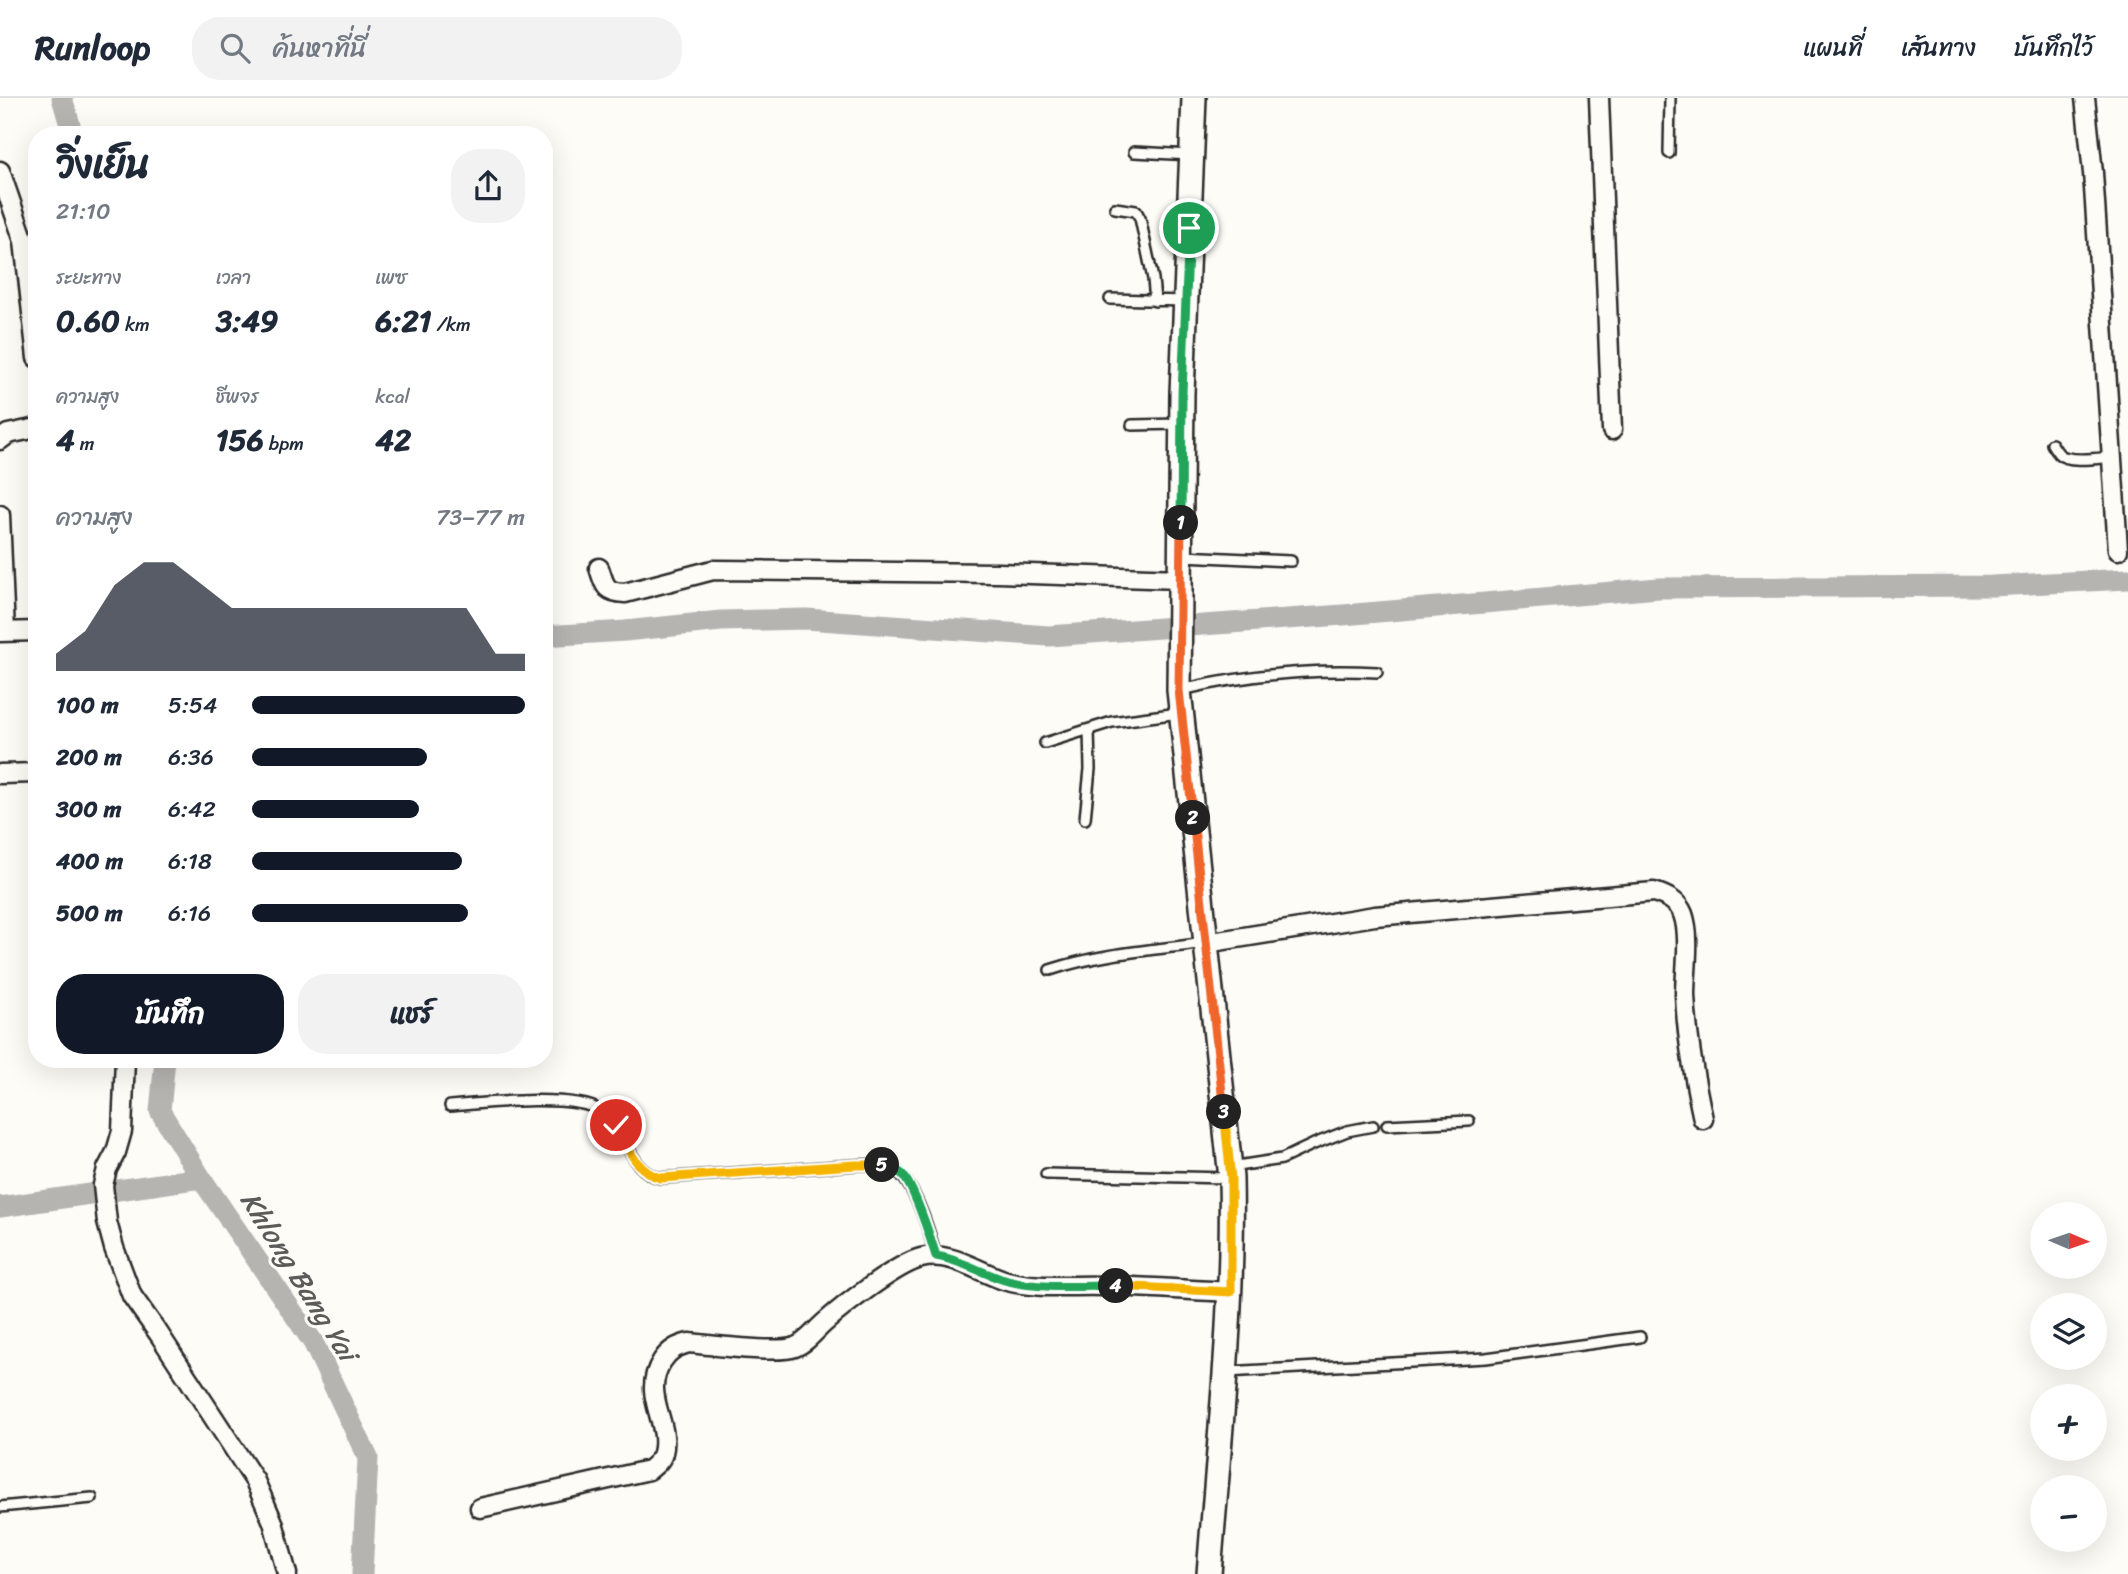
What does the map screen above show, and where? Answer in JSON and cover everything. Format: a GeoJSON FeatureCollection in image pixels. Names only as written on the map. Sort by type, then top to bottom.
{"type":"FeatureCollection","features":[{"type":"Feature","properties":{"kind":"street"},"geometry":{"type":"LineString","coordinates":[[1194,98],[1182,424],[1180,693],[1230,1173],[1231,1292],[1209,1574]]}},
{"type":"Feature","properties":{"kind":"street"},"geometry":{"type":"LineString","coordinates":[[1599,98],[1612,430]]}},
{"type":"Feature","properties":{"kind":"street"},"geometry":{"type":"LineString","coordinates":[[2085,98],[2093,173],[2118,551]]}},
{"type":"Feature","properties":{"kind":"street"},"geometry":{"type":"LineString","coordinates":[[0,171],[24,241],[28,277]]}},
{"type":"Feature","properties":{"kind":"street"},"geometry":{"type":"LineString","coordinates":[[0,440],[8,434],[28,430]]}},
{"type":"Feature","properties":{"kind":"street"},"geometry":{"type":"LineString","coordinates":[[0,515],[3,632],[28,632]]}},
{"type":"Feature","properties":{"kind":"street"},"geometry":{"type":"LineString","coordinates":[[599,568],[605,587],[612,593],[625,593],[713,570],[999,573],[1180,579]]}},
{"type":"Feature","properties":{"kind":"street"},"geometry":{"type":"LineString","coordinates":[[0,774],[28,773]]}},
{"type":"Feature","properties":{"kind":"street"},"geometry":{"type":"LineString","coordinates":[[1206,943],[1375,916],[1454,908],[1654,892],[1671,898],[1683,914],[1687,944],[1687,1036],[1703,1119]]}},
{"type":"Feature","properties":{"kind":"street"},"geometry":{"type":"LineString","coordinates":[[125,1068],[122,1131],[103,1185],[107,1223],[114,1248],[132,1296],[255,1481],[273,1522],[287,1574]]}},
{"type":"Feature","properties":{"kind":"street"},"geometry":{"type":"LineString","coordinates":[[480,1508],[649,1470],[659,1463],[663,1452],[663,1438],[653,1391],[654,1375],[670,1351],[689,1343],[778,1350],[794,1348],[842,1308],[898,1269],[923,1257],[936,1256],[960,1262],[1010,1282],[1231,1292]]}},
{"type":"Feature","properties":{"kind":"lane"},"geometry":{"type":"LineString","coordinates":[[1669,153],[1670,98]]}},
{"type":"Feature","properties":{"kind":"lane"},"geometry":{"type":"LineString","coordinates":[[1134,152],[1192,155]]}},
{"type":"Feature","properties":{"kind":"lane"},"geometry":{"type":"LineString","coordinates":[[1115,208],[1136,211],[1140,218],[1155,301]]}},
{"type":"Feature","properties":{"kind":"lane"},"geometry":{"type":"LineString","coordinates":[[1110,299],[1186,302]]}},
{"type":"Feature","properties":{"kind":"lane"},"geometry":{"type":"LineString","coordinates":[[1132,425],[1182,424]]}},
{"type":"Feature","properties":{"kind":"lane"},"geometry":{"type":"LineString","coordinates":[[2052,444],[2059,455],[2066,457],[2112,457]]}},
{"type":"Feature","properties":{"kind":"lane"},"geometry":{"type":"LineString","coordinates":[[1181,556],[1291,561]]}},
{"type":"Feature","properties":{"kind":"lane"},"geometry":{"type":"LineString","coordinates":[[1045,743],[1112,722],[1180,693],[1222,680],[1307,670],[1377,672]]}},
{"type":"Feature","properties":{"kind":"lane"},"geometry":{"type":"LineString","coordinates":[[1085,819],[1090,779],[1089,730]]}},
{"type":"Feature","properties":{"kind":"lane"},"geometry":{"type":"LineString","coordinates":[[1050,970],[1078,961],[1121,953],[1206,943]]}},
{"type":"Feature","properties":{"kind":"lane"},"geometry":{"type":"LineString","coordinates":[[450,1106],[524,1100],[588,1105],[601,1111],[616,1125],[644,1171],[661,1178],[884,1165],[901,1173],[907,1182],[936,1256]]}},
{"type":"Feature","properties":{"kind":"lane"},"geometry":{"type":"LineString","coordinates":[[1387,1125],[1469,1121]]}},
{"type":"Feature","properties":{"kind":"lane"},"geometry":{"type":"LineString","coordinates":[[1046,1174],[1230,1173],[1282,1159],[1347,1131],[1373,1126]]}},
{"type":"Feature","properties":{"kind":"lane"},"geometry":{"type":"LineString","coordinates":[[1224,1372],[1486,1358],[1640,1337]]}},
{"type":"Feature","properties":{"kind":"lane"},"geometry":{"type":"LineString","coordinates":[[0,1507],[92,1498]]}},
{"type":"Feature","properties":{"kind":"waterway","name":"Khlong Bang Yai"},"geometry":{"type":"LineString","coordinates":[[62,98],[70,126]]}},
{"type":"Feature","properties":{"kind":"waterway"},"geometry":{"type":"LineString","coordinates":[[553,635],[721,621],[806,619],[1049,636],[1343,615],[1659,588],[1992,586],[2128,579]]}},
{"type":"Feature","properties":{"kind":"waterway","name":"Khlong Bang Yai"},"geometry":{"type":"LineString","coordinates":[[164,1068],[160,1111],[201,1178],[313,1342],[368,1458],[362,1574]]}},
{"type":"Feature","properties":{"kind":"waterway"},"geometry":{"type":"LineString","coordinates":[[0,1207],[201,1178]]}},
{"type":"Feature","properties":{"kind":"route"},"geometry":{"type":"LineString","coordinates":[[616,1125],[644,1171],[661,1178],[884,1165],[901,1173],[907,1182],[936,1256],[950,1258],[1010,1282],[1231,1292],[1231,1178],[1179,690],[1182,393],[1189,228]]}}]}
